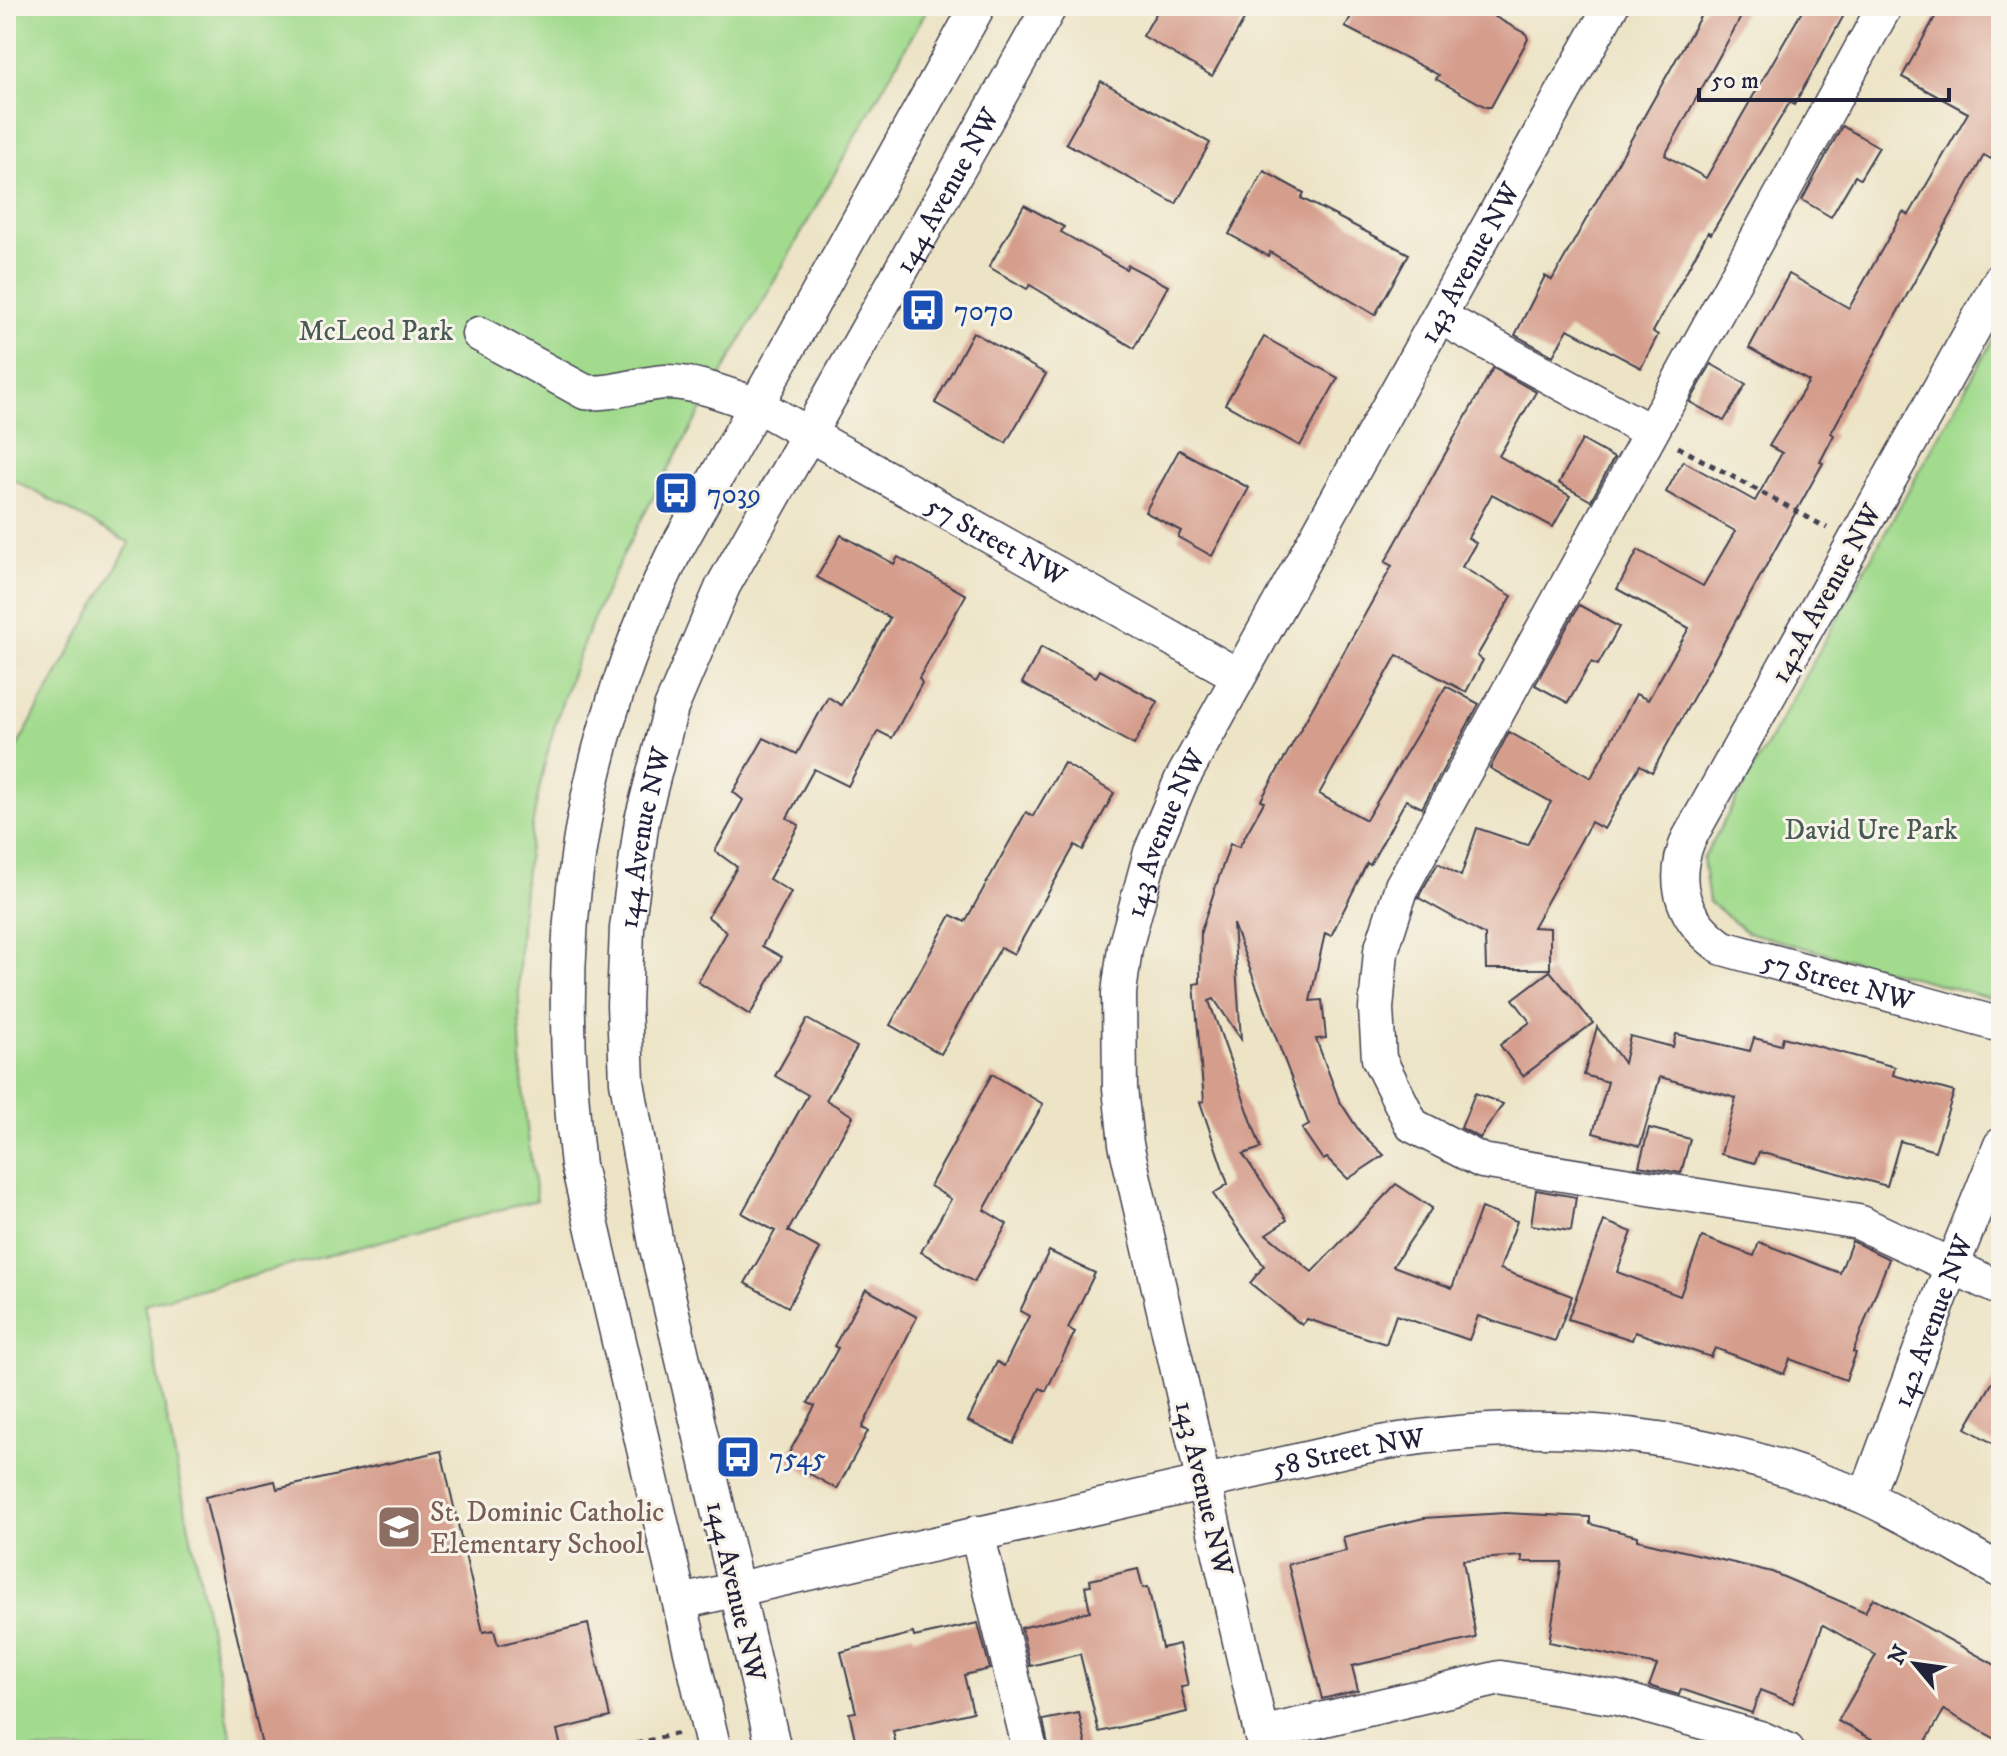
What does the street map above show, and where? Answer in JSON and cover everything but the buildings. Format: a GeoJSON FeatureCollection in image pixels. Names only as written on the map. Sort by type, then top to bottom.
{"type":"FeatureCollection","features":[{"type":"Feature","properties":{"kind":"street","name":"144 Avenue NW"},"geometry":{"type":"LineString","coordinates":[[711,1738],[578,1165],[567,1047],[566,978],[574,870],[594,767],[620,675],[673,555],[978,6]]}},
{"type":"Feature","properties":{"kind":"street","name":"144 Avenue NW"},"geometry":{"type":"LineString","coordinates":[[774,1750],[656,1244],[627,1082],[627,928],[642,820],[684,672],[723,586],[1050,6]]}},
{"type":"Feature","properties":{"kind":"street","name":"143 Avenue NW"},"geometry":{"type":"LineString","coordinates":[[1263,1742],[1126,1144],[1117,1036],[1125,948],[1151,852],[1181,781],[1237,675],[1440,317],[1611,6]]}},
{"type":"Feature","properties":{"kind":"street"},"geometry":{"type":"LineString","coordinates":[[1885,6],[1402,886],[1381,951],[1376,1009],[1379,1059],[1412,1125],[1482,1161],[1837,1217],[1867,1225],[2001,1289]]}},
{"type":"Feature","properties":{"kind":"street","name":"142A Avenue NW"},"geometry":{"type":"LineString","coordinates":[[1689,914],[1679,885],[1679,870],[1688,840],[2001,279]]}},
{"type":"Feature","properties":{"kind":"street"},"geometry":{"type":"LineString","coordinates":[[1440,317],[1649,431]]}},
{"type":"Feature","properties":{"kind":"street","name":"57 Street NW"},"geometry":{"type":"LineString","coordinates":[[479,334],[585,392],[598,393],[663,382],[685,383],[757,405],[1237,675]]}},
{"type":"Feature","properties":{"kind":"street","name":"57 Street NW"},"geometry":{"type":"LineString","coordinates":[[1689,914],[1707,936],[1723,948],[2001,1025]]}},
{"type":"Feature","properties":{"kind":"street","name":"142 Avenue NW"},"geometry":{"type":"LineString","coordinates":[[1866,1497],[1952,1266],[2001,1145]]}},
{"type":"Feature","properties":{"kind":"street","name":"58 Street NW"},"geometry":{"type":"LineString","coordinates":[[681,1602],[1398,1439],[1474,1430],[1540,1429],[1645,1435],[1780,1467],[1866,1497],[2001,1571]]}},
{"type":"Feature","properties":{"kind":"street"},"geometry":{"type":"LineString","coordinates":[[977,1533],[1030,1750]]}},
{"type":"Feature","properties":{"kind":"street"},"geometry":{"type":"LineString","coordinates":[[1263,1742],[1500,1678],[1617,1698],[1760,1738],[1787,1750]]}},
{"type":"Feature","properties":{"kind":"path"},"geometry":{"type":"LineString","coordinates":[[1649,431],[1854,542]]}},
{"type":"Feature","properties":{"kind":"path"},"geometry":{"type":"LineString","coordinates":[[613,1750],[711,1738]]}},
{"type":"Feature","properties":{"kind":"green space","name":"McLeod Park"},"geometry":{"type":"Polygon","coordinates":[[[6,6],[929,6],[647,508],[602,599],[565,693],[537,800],[522,914],[520,1028],[523,1085],[537,1200],[144,1304],[234,1750],[6,1750],[6,767],[130,543],[6,476],[6,6]]]}},
{"type":"Feature","properties":{"kind":"green space","name":"David Ure Park"},"geometry":{"type":"Polygon","coordinates":[[[2001,325],[2001,1001],[1747,932],[1709,902],[1703,859],[2001,325]]]}},
{"type":"Feature","properties":{"kind":"place","name":"7070"},"geometry":{"type":"Point","coordinates":[923,310]}},
{"type":"Feature","properties":{"kind":"place","name":"7039"},"geometry":{"type":"Point","coordinates":[676,493]}},
{"type":"Feature","properties":{"kind":"place","name":"7545"},"geometry":{"type":"Point","coordinates":[738,1457]}},
{"type":"Feature","properties":{"kind":"place","name":"St. Dominic Catholic Elementary School"},"geometry":{"type":"Point","coordinates":[399,1527]}}]}
